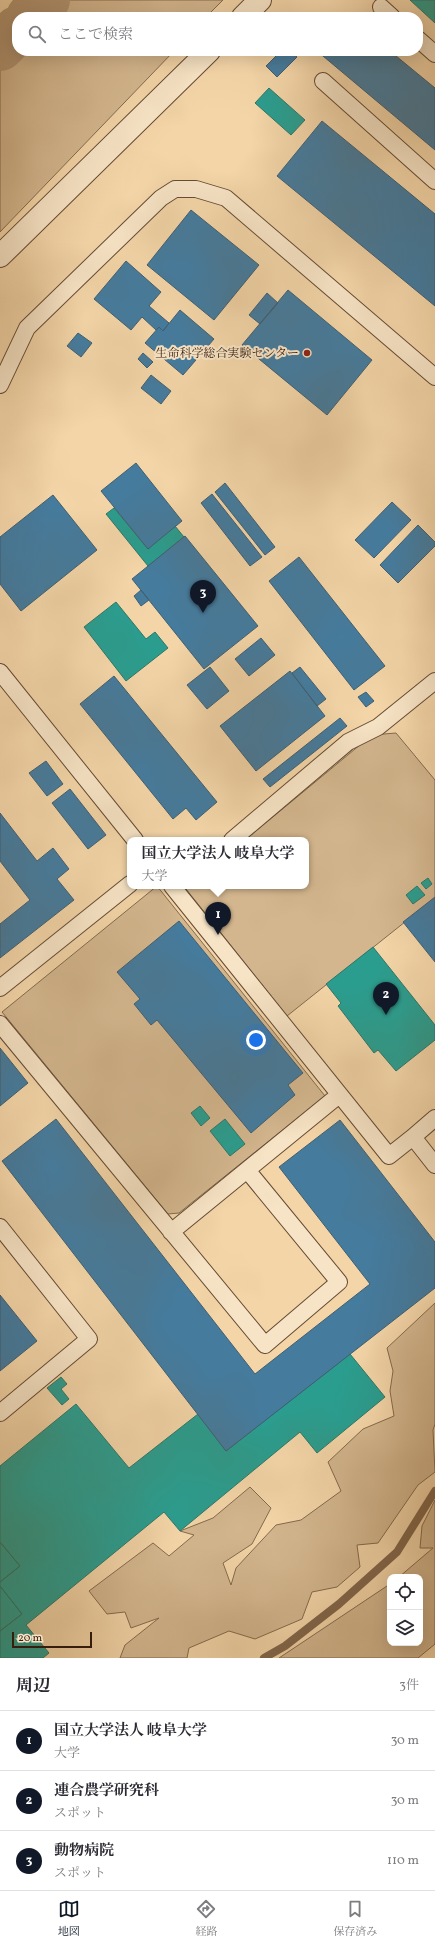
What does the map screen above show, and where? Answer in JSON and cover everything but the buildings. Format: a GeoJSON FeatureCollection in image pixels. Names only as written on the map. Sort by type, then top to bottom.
{"type":"FeatureCollection","features":[{"type":"Feature","properties":{"kind":"street"},"geometry":{"type":"LineString","coordinates":[[248,12],[260,0]]}},
{"type":"Feature","properties":{"kind":"street"},"geometry":{"type":"LineString","coordinates":[[0,256],[204,56]]}},
{"type":"Feature","properties":{"kind":"lane"},"geometry":{"type":"LineString","coordinates":[[423,43],[435,54]]}},
{"type":"Feature","properties":{"kind":"lane"},"geometry":{"type":"LineString","coordinates":[[323,81],[435,181]]}},
{"type":"Feature","properties":{"kind":"lane"},"geometry":{"type":"LineString","coordinates":[[0,385],[27,328],[161,198],[175,190],[196,189],[226,198],[435,377]]}},
{"type":"Feature","properties":{"kind":"lane"},"geometry":{"type":"LineString","coordinates":[[0,672],[133,837]]}},
{"type":"Feature","properties":{"kind":"lane"},"geometry":{"type":"LineString","coordinates":[[236,837],[348,742],[378,727],[435,681]]}},
{"type":"Feature","properties":{"kind":"lane"},"geometry":{"type":"LineString","coordinates":[[0,988],[127,886]]}},
{"type":"Feature","properties":{"kind":"lane"},"geometry":{"type":"LineString","coordinates":[[177,889],[389,1156],[435,1118]]}},
{"type":"Feature","properties":{"kind":"lane"},"geometry":{"type":"LineString","coordinates":[[0,1024],[265,1345],[339,1282],[247,1170]]}},
{"type":"Feature","properties":{"kind":"lane"},"geometry":{"type":"LineString","coordinates":[[171,1232],[339,1095]]}},
{"type":"Feature","properties":{"kind":"lane"},"geometry":{"type":"LineString","coordinates":[[413,1137],[435,1165]]}},
{"type":"Feature","properties":{"kind":"lane"},"geometry":{"type":"LineString","coordinates":[[0,1227],[88,1339],[0,1413]]}},
{"type":"Feature","properties":{"kind":"shaded area"},"geometry":{"type":"Polygon","coordinates":[[[69,0],[223,0],[211,12],[58,12],[69,0]]]}},
{"type":"Feature","properties":{"kind":"shaded area"},"geometry":{"type":"Polygon","coordinates":[[[14,56],[169,56],[0,232],[0,71],[14,56]]]}},
{"type":"Feature","properties":{"kind":"shaded area"},"geometry":{"type":"Polygon","coordinates":[[[396,733],[435,780],[435,898],[287,1016],[186,889],[309,889],[309,837],[249,837],[372,735],[396,733]]]}},
{"type":"Feature","properties":{"kind":"shaded area"},"geometry":{"type":"Polygon","coordinates":[[[153,889],[159,889],[325,1096],[179,1213],[168,1214],[2,1012],[153,889]]]}},
{"type":"Feature","properties":{"kind":"shaded area"},"geometry":{"type":"Polygon","coordinates":[[[435,1303],[435,1424],[433,1430],[435,1472],[418,1485],[378,1543],[357,1545],[360,1567],[337,1587],[312,1592],[302,1619],[255,1639],[229,1631],[189,1648],[187,1658],[120,1658],[125,1645],[159,1618],[131,1628],[125,1612],[107,1614],[89,1591],[153,1543],[169,1556],[194,1535],[180,1531],[213,1518],[250,1487],[271,1508],[252,1544],[223,1563],[231,1585],[236,1568],[276,1525],[301,1520],[341,1491],[328,1462],[363,1429],[394,1416],[390,1391],[393,1371],[387,1348],[435,1303]]]}},
{"type":"Feature","properties":{"kind":"shaded area"},"geometry":{"type":"Polygon","coordinates":[[[435,1500],[435,1644],[418,1658],[279,1658],[387,1586],[387,1646],[423,1646],[423,1574],[403,1574],[433,1548],[420,1548],[422,1526],[435,1500]]]}},
{"type":"Feature","properties":{"kind":"waterway"},"geometry":{"type":"LineString","coordinates":[[35,12],[46,0]]}},
{"type":"Feature","properties":{"kind":"waterway"},"geometry":{"type":"LineString","coordinates":[[0,47],[12,35]]}},
{"type":"Feature","properties":{"kind":"waterway"},"geometry":{"type":"LineString","coordinates":[[264,1658],[285,1646],[339,1604],[397,1552],[435,1491]]}},
{"type":"Feature","properties":{"kind":"place","name":"生命科学総合実験センター"},"geometry":{"type":"Point","coordinates":[307,353]}},
{"type":"Feature","properties":{"kind":"place","name":"動物病院"},"geometry":{"type":"Point","coordinates":[203,613]}},
{"type":"Feature","properties":{"kind":"place","name":"国立大学法人 岐阜大学"},"geometry":{"type":"Point","coordinates":[218,935]}},
{"type":"Feature","properties":{"kind":"place","name":"連合農学研究科"},"geometry":{"type":"Point","coordinates":[386,1015]}}]}
